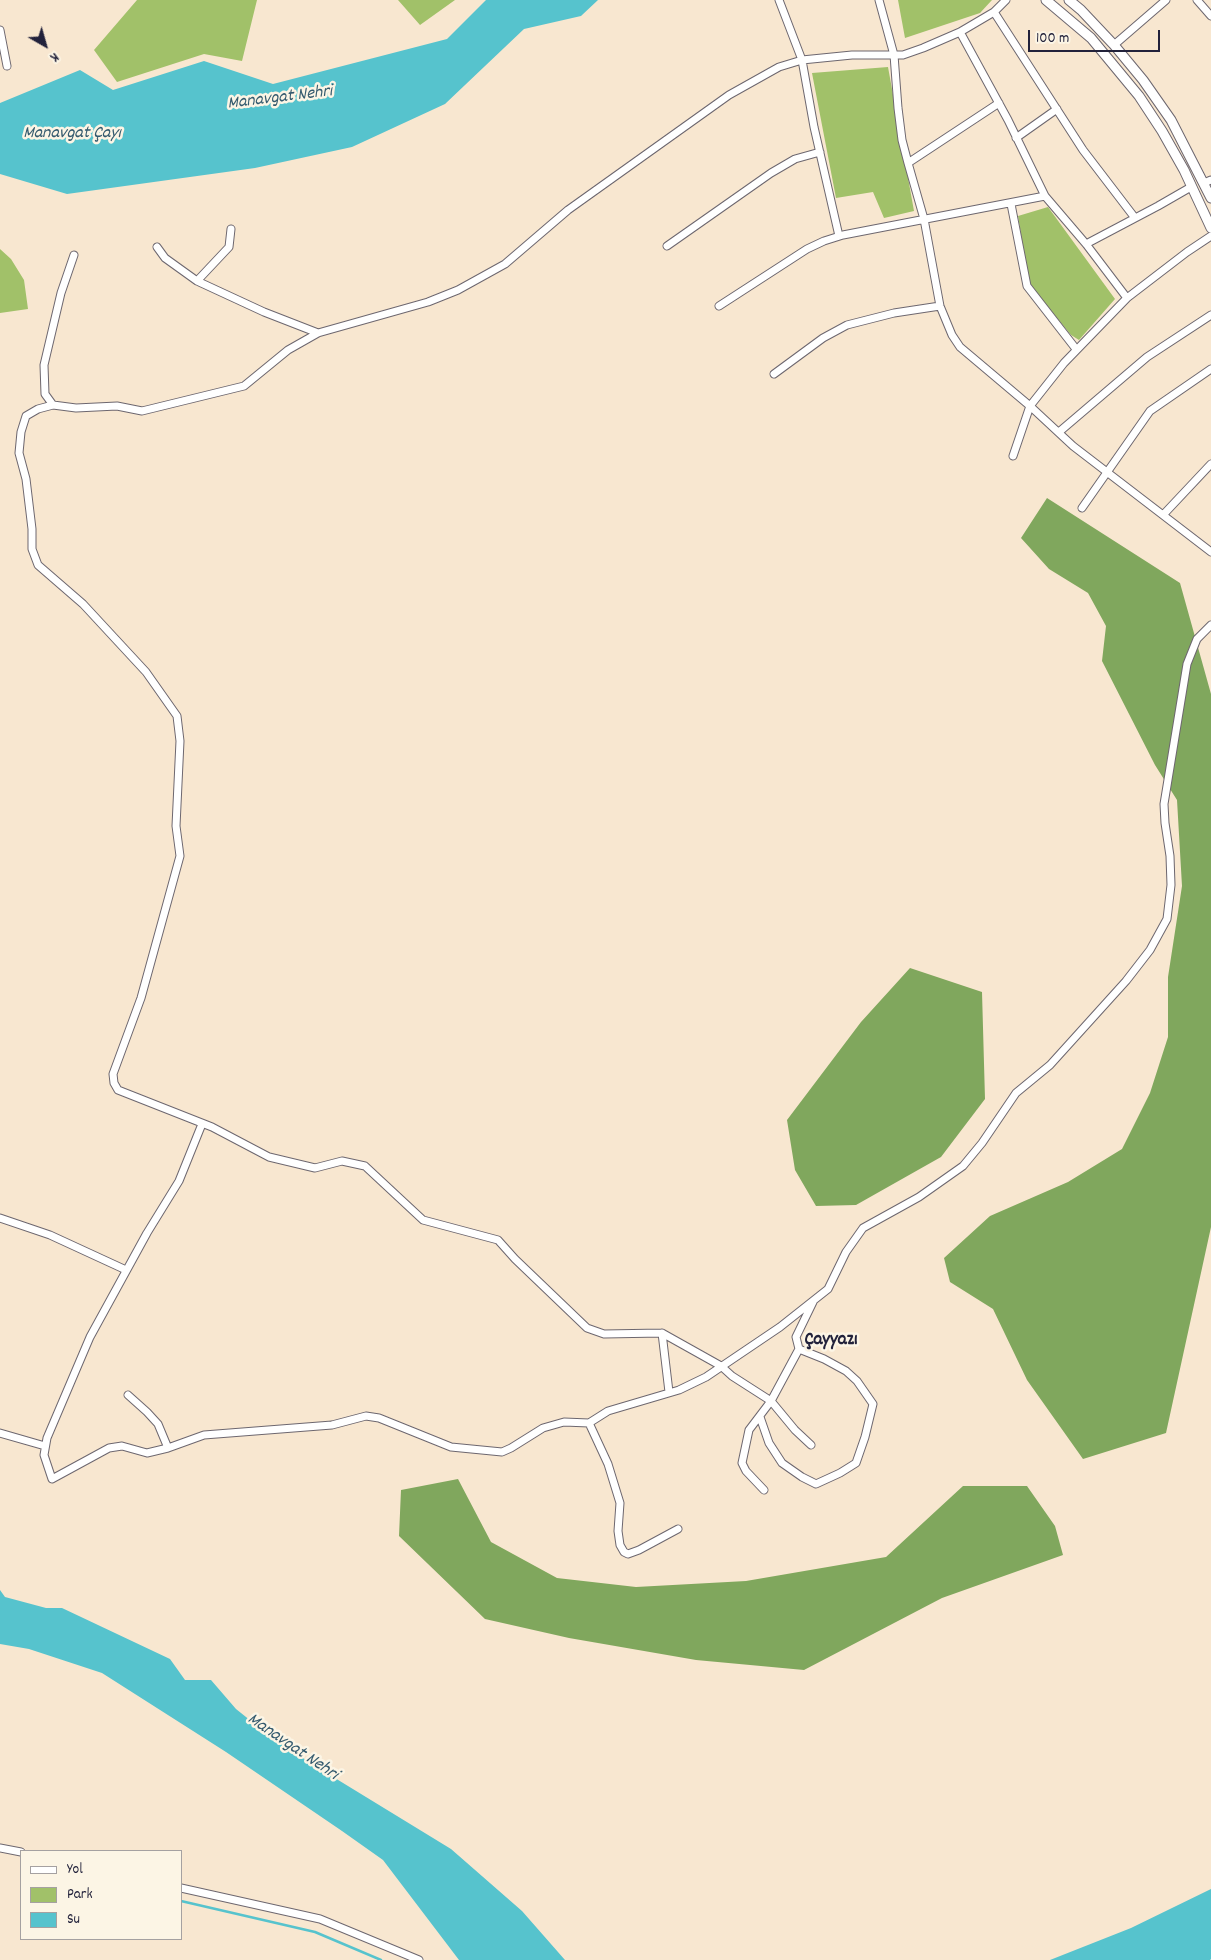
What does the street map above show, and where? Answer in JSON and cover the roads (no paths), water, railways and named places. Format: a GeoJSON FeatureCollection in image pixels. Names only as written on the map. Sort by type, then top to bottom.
{"type":"FeatureCollection","features":[{"type":"Feature","properties":{"kind":"street"},"geometry":{"type":"LineString","coordinates":[[779,0],[802,60],[839,236]]}},
{"type":"Feature","properties":{"kind":"street"},"geometry":{"type":"LineString","coordinates":[[880,0],[894,55],[902,140],[924,218],[940,306],[952,335],[960,347],[1030,406],[1072,446],[1211,552]]}},
{"type":"Feature","properties":{"kind":"street"},"geometry":{"type":"LineString","coordinates":[[811,1445],[795,1430],[771,1401],[732,1376],[721,1366],[662,1333],[604,1334],[587,1328],[515,1259],[498,1240],[423,1220],[365,1166],[342,1161],[315,1168],[269,1157],[212,1127],[118,1090],[114,1083],[113,1074],[141,998],[180,856],[176,826],[180,740],[177,716],[146,672],[83,604],[38,565],[32,548],[32,530],[26,479],[19,453],[21,432],[26,416],[38,409],[53,405],[76,408],[117,406],[142,411],[244,386],[288,350],[318,333],[428,302],[458,290],[505,264],[568,210],[729,95],[779,67],[802,60],[852,55],[903,55],[960,32],[994,12],[1006,0]]}},
{"type":"Feature","properties":{"kind":"street"},"geometry":{"type":"LineString","coordinates":[[1046,0],[1091,38],[1139,96],[1162,131],[1211,228]]}},
{"type":"Feature","properties":{"kind":"street"},"geometry":{"type":"LineString","coordinates":[[1069,0],[1114,45],[1143,80],[1171,120],[1208,181],[1211,198]]}},
{"type":"Feature","properties":{"kind":"street"},"geometry":{"type":"LineString","coordinates":[[1114,45],[1166,0]]}},
{"type":"Feature","properties":{"kind":"street"},"geometry":{"type":"LineString","coordinates":[[1197,0],[1211,16]]}},
{"type":"Feature","properties":{"kind":"street"},"geometry":{"type":"LineString","coordinates":[[994,12],[1083,150],[1135,218]]}},
{"type":"Feature","properties":{"kind":"street"},"geometry":{"type":"LineString","coordinates":[[0,30],[7,66]]}},
{"type":"Feature","properties":{"kind":"street"},"geometry":{"type":"LineString","coordinates":[[960,32],[999,103],[1045,196],[1086,244],[1127,298]]}},
{"type":"Feature","properties":{"kind":"street"},"geometry":{"type":"LineString","coordinates":[[908,163],[999,103]]}},
{"type":"Feature","properties":{"kind":"street"},"geometry":{"type":"LineString","coordinates":[[1016,138],[1057,109]]}},
{"type":"Feature","properties":{"kind":"street"},"geometry":{"type":"LineString","coordinates":[[667,246],[771,173],[795,160],[820,152]]}},
{"type":"Feature","properties":{"kind":"street"},"geometry":{"type":"LineString","coordinates":[[1086,244],[1191,187]]}},
{"type":"Feature","properties":{"kind":"street"},"geometry":{"type":"LineString","coordinates":[[719,306],[807,249],[824,241],[839,236],[924,218],[1011,204],[1045,196]]}},
{"type":"Feature","properties":{"kind":"street"},"geometry":{"type":"LineString","coordinates":[[1011,204],[1027,286],[1076,349]]}},
{"type":"Feature","properties":{"kind":"street"},"geometry":{"type":"LineString","coordinates":[[197,281],[228,247],[231,230]]}},
{"type":"Feature","properties":{"kind":"street"},"geometry":{"type":"LineString","coordinates":[[1014,456],[1030,406],[1076,349],[1127,298],[1211,236]]}},
{"type":"Feature","properties":{"kind":"street"},"geometry":{"type":"LineString","coordinates":[[157,247],[166,258],[197,281],[264,312],[318,333]]}},
{"type":"Feature","properties":{"kind":"street"},"geometry":{"type":"LineString","coordinates":[[53,405],[45,394],[44,365],[61,293],[74,255]]}},
{"type":"Feature","properties":{"kind":"street"},"geometry":{"type":"LineString","coordinates":[[774,374],[823,338],[847,325],[894,313],[940,306]]}},
{"type":"Feature","properties":{"kind":"street"},"geometry":{"type":"LineString","coordinates":[[1059,432],[1147,357],[1211,315]]}},
{"type":"Feature","properties":{"kind":"street"},"geometry":{"type":"LineString","coordinates":[[1082,508],[1150,411],[1211,369]]}},
{"type":"Feature","properties":{"kind":"street"},"geometry":{"type":"LineString","coordinates":[[1163,515],[1211,464]]}},
{"type":"Feature","properties":{"kind":"street"},"geometry":{"type":"LineString","coordinates":[[202,1124],[179,1182],[147,1232],[90,1337],[45,1446],[44,1455],[52,1479],[109,1448],[122,1446],[147,1453],[168,1448],[204,1435],[332,1425],[366,1416],[379,1418],[451,1447],[502,1452],[512,1448],[543,1428],[564,1422],[589,1423],[608,1411],[679,1390],[706,1377],[780,1328],[828,1288],[846,1252],[863,1228],[919,1197],[963,1166],[982,1143],[1016,1093],[1050,1064],[1126,980],[1150,950],[1167,919],[1171,885],[1170,856],[1164,804],[1187,664],[1197,639],[1211,625]]}},
{"type":"Feature","properties":{"kind":"street"},"geometry":{"type":"LineString","coordinates":[[0,1218],[50,1235],[126,1270]]}},
{"type":"Feature","properties":{"kind":"street"},"geometry":{"type":"LineString","coordinates":[[764,1490],[746,1471],[742,1463],[749,1430],[771,1401],[799,1349],[796,1337],[814,1299]]}},
{"type":"Feature","properties":{"kind":"street"},"geometry":{"type":"LineString","coordinates":[[662,1333],[669,1392]]}},
{"type":"Feature","properties":{"kind":"street"},"geometry":{"type":"LineString","coordinates":[[760,1416],[769,1443],[782,1463],[816,1484],[840,1474],[856,1463],[865,1438],[873,1404],[857,1381],[846,1371],[799,1349]]}},
{"type":"Feature","properties":{"kind":"street"},"geometry":{"type":"LineString","coordinates":[[128,1395],[158,1424],[168,1448]]}},
{"type":"Feature","properties":{"kind":"street"},"geometry":{"type":"LineString","coordinates":[[589,1423],[608,1464],[620,1503],[618,1531],[620,1545],[624,1552],[628,1554],[639,1550],[678,1529]]}},
{"type":"Feature","properties":{"kind":"street"},"geometry":{"type":"LineString","coordinates":[[0,1433],[45,1446]]}},
{"type":"Feature","properties":{"kind":"street"},"geometry":{"type":"LineString","coordinates":[[0,1848],[20,1852]]}},
{"type":"Feature","properties":{"kind":"street"},"geometry":{"type":"LineString","coordinates":[[182,1888],[320,1919],[419,1960]]}},
{"type":"Feature","properties":{"kind":"water","name":"Manavgat Çayı"},"geometry":{"type":"Polygon","coordinates":[[[486,0],[598,0],[581,16],[524,29],[445,104],[352,147],[255,168],[67,194],[0,174],[0,103],[80,70],[113,90],[204,61],[273,84],[447,39],[486,0]]]}},
{"type":"Feature","properties":{"kind":"water"},"geometry":{"type":"Polygon","coordinates":[[[0,1590],[5,1597],[46,1608],[62,1608],[170,1659],[185,1680],[211,1680],[236,1709],[266,1733],[312,1764],[451,1849],[522,1911],[565,1960],[459,1960],[383,1860],[342,1831],[226,1752],[102,1673],[29,1649],[0,1644],[0,1590]]]}},
{"type":"Feature","properties":{"kind":"water"},"geometry":{"type":"Polygon","coordinates":[[[1211,1889],[1210,1960],[1050,1960],[1131,1928],[1211,1889]]]}},
{"type":"Feature","properties":{"kind":"waterway"},"geometry":{"type":"LineString","coordinates":[[182,1901],[315,1932],[381,1960]]}},
{"type":"Feature","properties":{"kind":"district","name":"Çayyazı"},"geometry":{"type":"Point","coordinates":[831,1341]}},
{"type":"Feature","properties":{"kind":"water label","name":"Manavgat Nehri"},"geometry":{"type":"Point","coordinates":[280,99]}},
{"type":"Feature","properties":{"kind":"water label","name":"Manavgat Nehri"},"geometry":{"type":"Point","coordinates":[292,1748]}}]}
